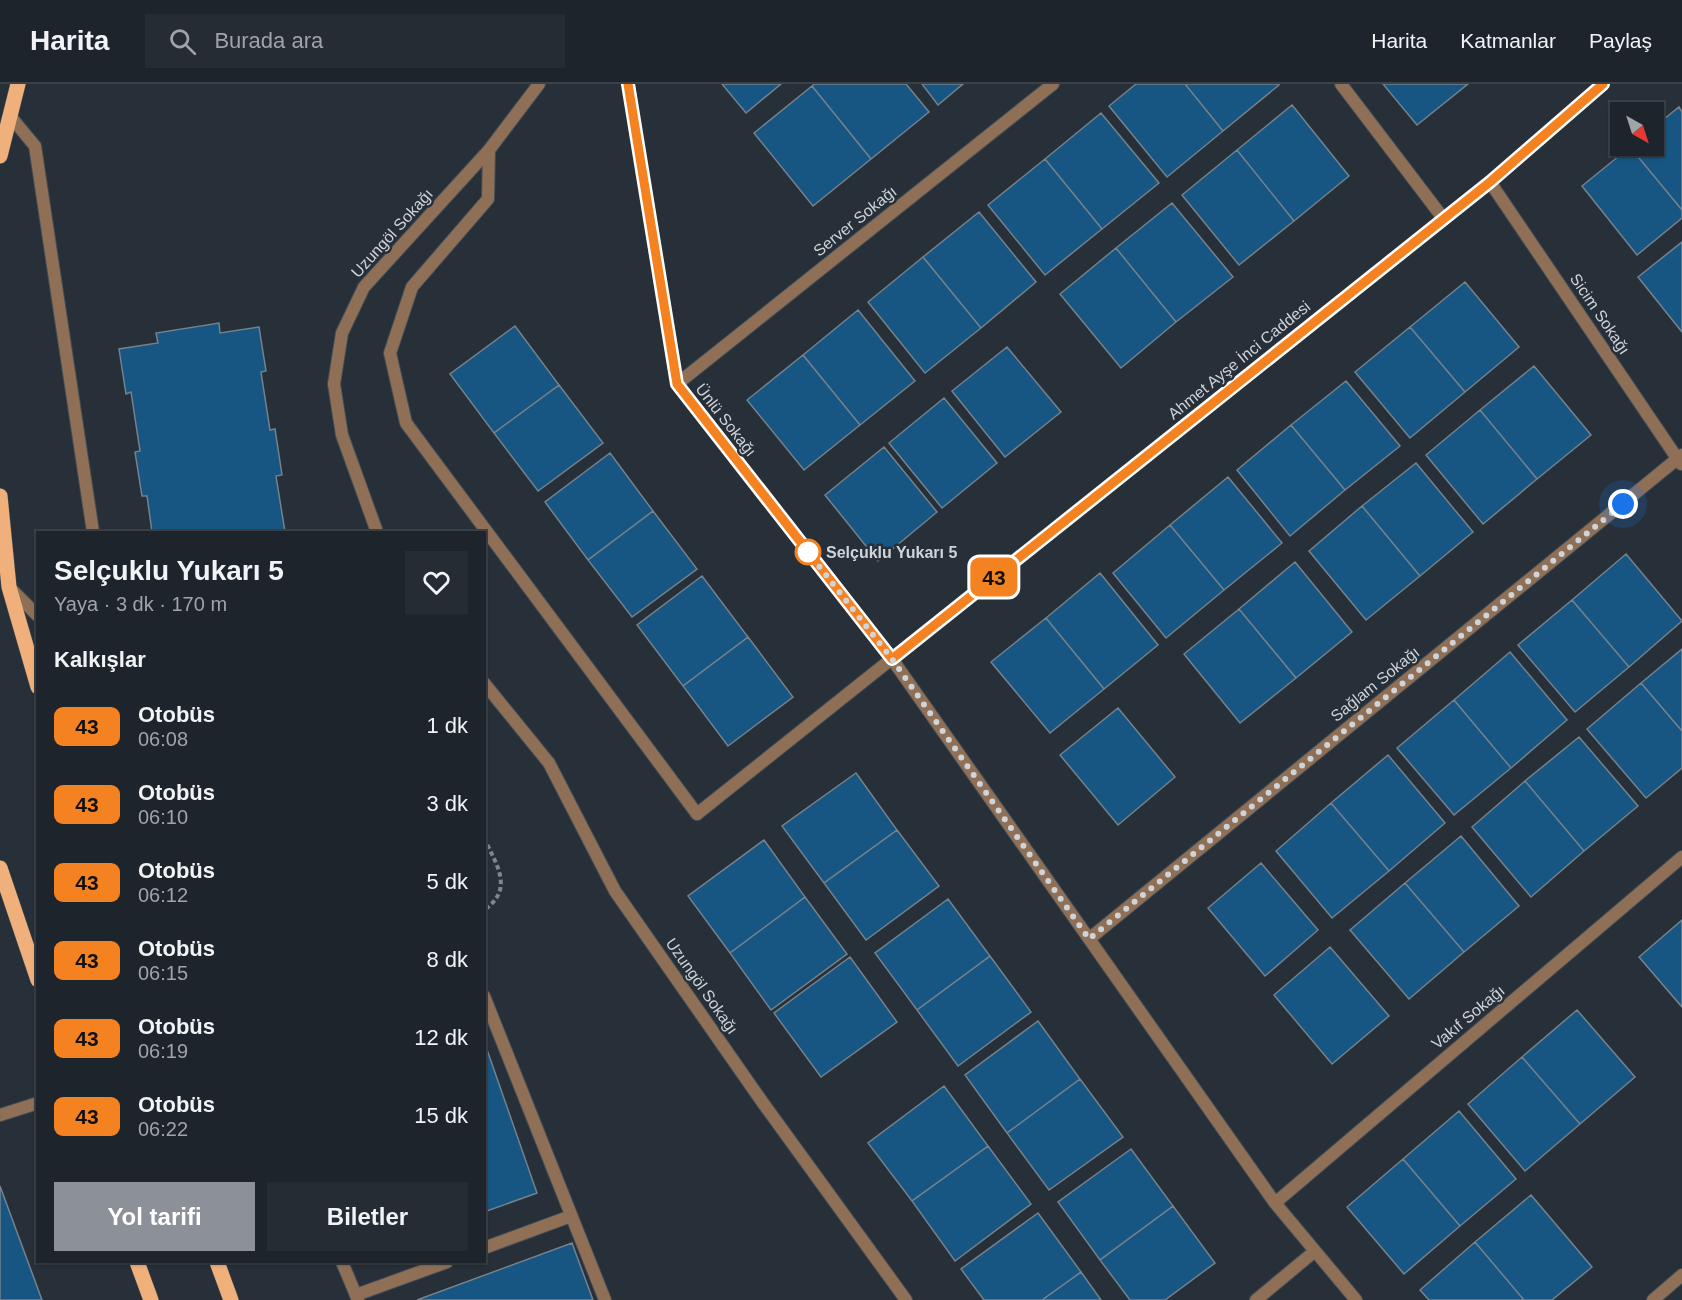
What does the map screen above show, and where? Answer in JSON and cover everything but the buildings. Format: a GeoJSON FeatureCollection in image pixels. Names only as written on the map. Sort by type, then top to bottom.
{"type":"FeatureCollection","features":[{"type":"Feature","properties":{"kind":"main road"},"geometry":{"type":"LineString","coordinates":[[0,156],[18,84]]}},
{"type":"Feature","properties":{"kind":"main road"},"geometry":{"type":"LineString","coordinates":[[0,496],[9,587],[36,680]]}},
{"type":"Feature","properties":{"kind":"main road"},"geometry":{"type":"LineString","coordinates":[[0,868],[36,974]]}},
{"type":"Feature","properties":{"kind":"main road"},"geometry":{"type":"LineString","coordinates":[[137,1263],[151,1300]]}},
{"type":"Feature","properties":{"kind":"main road"},"geometry":{"type":"LineString","coordinates":[[217,1263],[231,1300]]}},
{"type":"Feature","properties":{"kind":"street","name":"Uzungöl Sokağı"},"geometry":{"type":"LineString","coordinates":[[377,531],[342,435],[334,384],[342,333],[364,287],[489,150],[539,84]]}},
{"type":"Feature","properties":{"kind":"street","name":"Ünlü Sokağı"},"geometry":{"type":"LineString","coordinates":[[628,84],[677,384],[892,659],[1275,1203],[1356,1300]]}},
{"type":"Feature","properties":{"kind":"street","name":"Server Sokağı"},"geometry":{"type":"LineString","coordinates":[[677,384],[1053,84]]}},
{"type":"Feature","properties":{"kind":"street"},"geometry":{"type":"LineString","coordinates":[[1341,84],[1443,218]]}},
{"type":"Feature","properties":{"kind":"street","name":"Ahmet Ayşe İnci Caddesi"},"geometry":{"type":"LineString","coordinates":[[489,150],[488,199],[412,287],[390,353],[406,423],[697,814],[1490,182],[1603,84]]}},
{"type":"Feature","properties":{"kind":"street"},"geometry":{"type":"LineString","coordinates":[[10,116],[35,146],[93,531]]}},
{"type":"Feature","properties":{"kind":"street","name":"Sicim Sokağı"},"geometry":{"type":"LineString","coordinates":[[1490,182],[1681,460]]}},
{"type":"Feature","properties":{"kind":"street","name":"Sağlam Sokağı"},"geometry":{"type":"LineString","coordinates":[[1089,939],[1681,460]]}},
{"type":"Feature","properties":{"kind":"street"},"geometry":{"type":"LineString","coordinates":[[9,587],[36,614]]}},
{"type":"Feature","properties":{"kind":"street","name":"Uzungöl Sokağı"},"geometry":{"type":"LineString","coordinates":[[486,685],[549,763],[615,891],[906,1300]]}},
{"type":"Feature","properties":{"kind":"street","name":"Vakıf Sokağı"},"geometry":{"type":"LineString","coordinates":[[1275,1203],[1682,856]]}},
{"type":"Feature","properties":{"kind":"street"},"geometry":{"type":"LineString","coordinates":[[486,1001],[605,1300]]}},
{"type":"Feature","properties":{"kind":"street"},"geometry":{"type":"LineString","coordinates":[[0,1115],[36,1104]]}},
{"type":"Feature","properties":{"kind":"street"},"geometry":{"type":"LineString","coordinates":[[486,1247],[571,1216]]}},
{"type":"Feature","properties":{"kind":"street"},"geometry":{"type":"LineString","coordinates":[[1256,1300],[1315,1251]]}},
{"type":"Feature","properties":{"kind":"street"},"geometry":{"type":"LineString","coordinates":[[342,1263],[357,1298],[444,1263]]}},
{"type":"Feature","properties":{"kind":"street"},"geometry":{"type":"LineString","coordinates":[[1653,1300],[1682,1275]]}},
{"type":"Feature","properties":{"kind":"path"},"geometry":{"type":"LineString","coordinates":[[486,842],[501,875],[502,883],[501,892],[486,908]]}},
{"type":"Feature","properties":{"kind":"bus line","name":"43"},"geometry":{"type":"LineString","coordinates":[[628,84],[677,384],[892,659],[1490,182],[1603,84]]}},
{"type":"Feature","properties":{"kind":"place","name":"Selçuklu Yukarı 5"},"geometry":{"type":"Point","coordinates":[808,552]}},
{"type":"Feature","properties":{"kind":"route"},"geometry":{"type":"LineString","coordinates":[[808,552],[892,659],[1089,939],[1623,504]]}}]}
